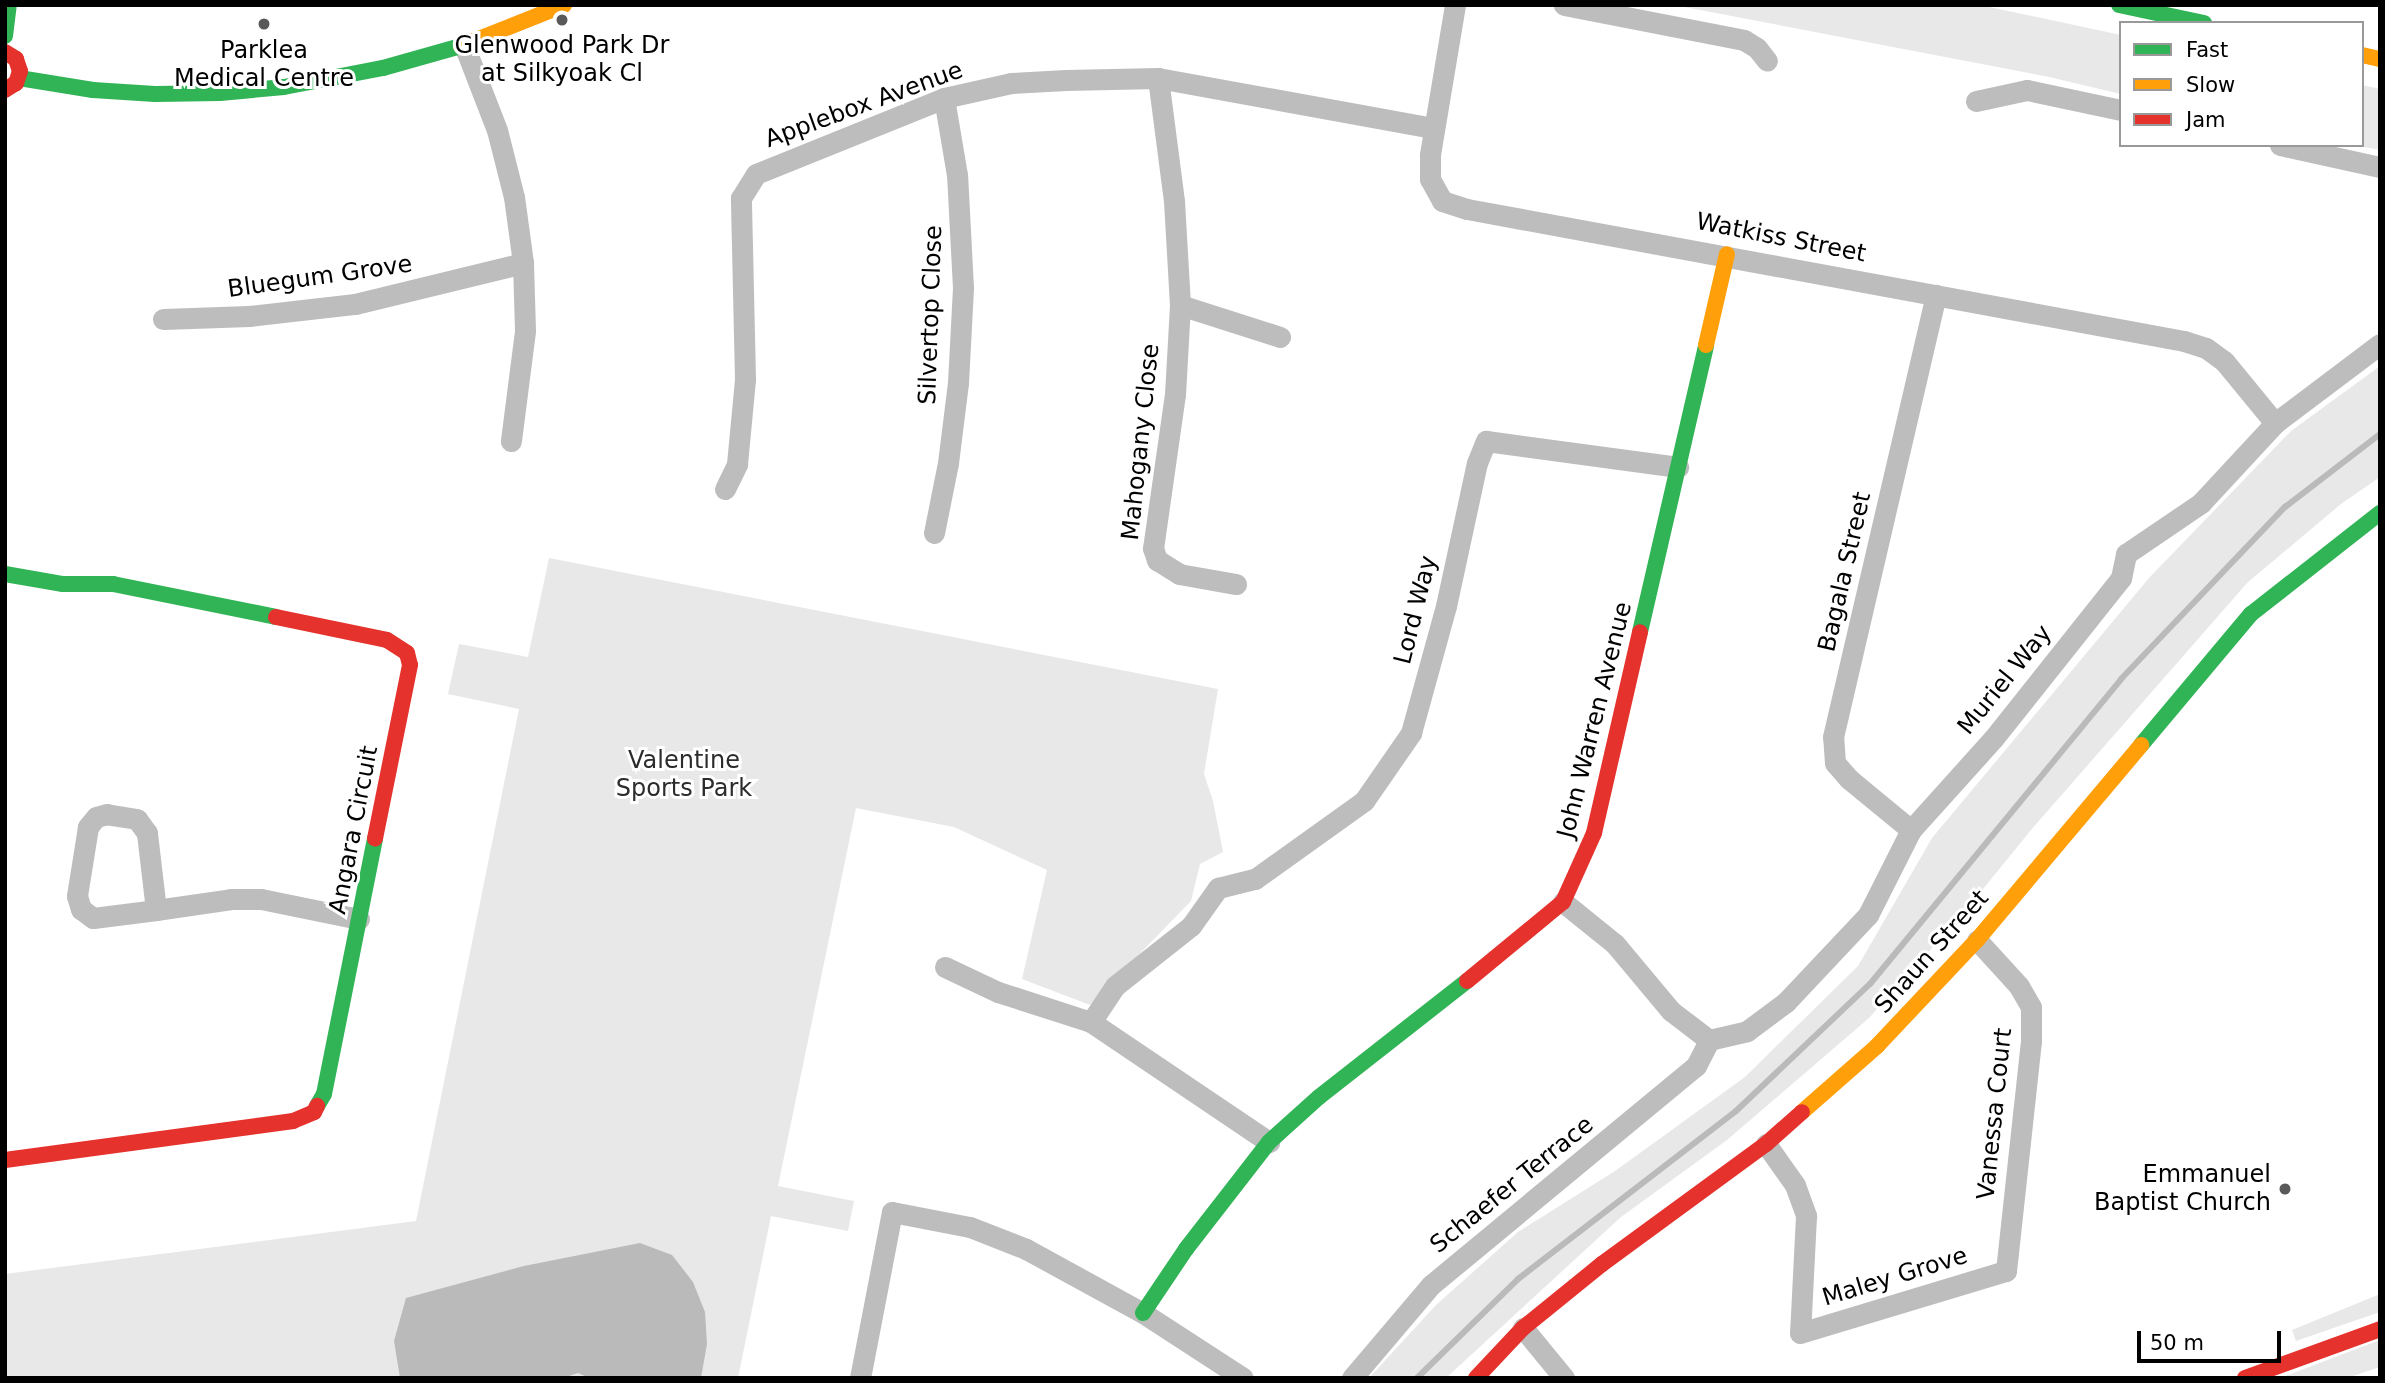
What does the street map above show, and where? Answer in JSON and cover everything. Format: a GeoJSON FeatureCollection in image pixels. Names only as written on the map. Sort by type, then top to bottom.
{"type":"FeatureCollection","features":[{"type":"Feature","properties":{"kind":"main road"},"geometry":{"type":"LineString","coordinates":[[5,36],[9,5]]}},
{"type":"Feature","properties":{"kind":"main road"},"geometry":{"type":"LineString","coordinates":[[19,78],[93,90],[220,93],[325,80],[383,68],[464,46],[564,5]]}},
{"type":"Feature","properties":{"kind":"main road"},"geometry":{"type":"LineString","coordinates":[[2119,5],[2195,21]]}},
{"type":"Feature","properties":{"kind":"main road"},"geometry":{"type":"LineString","coordinates":[[5,51],[19,65],[19,78],[5,90]]}},
{"type":"Feature","properties":{"kind":"main road","name":"John Warren Avenue"},"geometry":{"type":"LineString","coordinates":[[1143,1313],[1186,1249],[1269,1142],[1319,1097],[1563,902],[1594,833],[1727,254]]}},
{"type":"Feature","properties":{"kind":"main road","name":"Shaun Street"},"geometry":{"type":"LineString","coordinates":[[1476,1378],[1523,1328],[1602,1264],[1766,1144],[1877,1046],[1977,940],[2251,614],[2325,553],[2380,513]]}},
{"type":"Feature","properties":{"kind":"main road","name":"Angara Circuit"},"geometry":{"type":"LineString","coordinates":[[5,574],[63,584],[113,584],[387,640],[407,653],[408,677],[324,1094],[314,1112],[293,1121],[5,1160]]}},
{"type":"Feature","properties":{"kind":"main road"},"geometry":{"type":"LineString","coordinates":[[2245,1378],[2380,1329]]}},
{"type":"Feature","properties":{"kind":"street","name":"Watkiss Street"},"geometry":{"type":"LineString","coordinates":[[1455,5],[1434,128],[1430,179],[1443,201],[1467,209],[1727,254],[2206,348],[2231,369],[2275,423]]}},
{"type":"Feature","properties":{"kind":"street"},"geometry":{"type":"LineString","coordinates":[[1564,5],[1744,40],[1757,48],[1767,61]]}},
{"type":"Feature","properties":{"kind":"street"},"geometry":{"type":"LineString","coordinates":[[464,46],[497,130],[514,197],[523,263],[524,331],[511,441]]}},
{"type":"Feature","properties":{"kind":"street","name":"Applebox Avenue"},"geometry":{"type":"LineString","coordinates":[[725,489],[737,464],[745,379],[741,198],[756,174],[944,99],[1011,83],[1118,77],[1158,78],[1434,128]]}},
{"type":"Feature","properties":{"kind":"street","name":"Mahogany Close"},"geometry":{"type":"LineString","coordinates":[[1158,78],[1174,201],[1180,305],[1175,394],[1153,548],[1157,560],[1179,574],[1236,584]]}},
{"type":"Feature","properties":{"kind":"street"},"geometry":{"type":"LineString","coordinates":[[1976,101],[2027,90],[2119,110]]}},
{"type":"Feature","properties":{"kind":"street","name":"Silvertop Close"},"geometry":{"type":"LineString","coordinates":[[934,533],[948,463],[958,383],[963,288],[957,175],[944,99]]}},
{"type":"Feature","properties":{"kind":"street"},"geometry":{"type":"LineString","coordinates":[[2289,147],[2380,167]]}},
{"type":"Feature","properties":{"kind":"street","name":"Bluegum Grove"},"geometry":{"type":"LineString","coordinates":[[163,320],[248,316],[355,304],[523,263]]}},
{"type":"Feature","properties":{"kind":"street","name":"Bagala Street"},"geometry":{"type":"LineString","coordinates":[[1911,830],[1849,779],[1835,764],[1833,737],[1936,295]]}},
{"type":"Feature","properties":{"kind":"street"},"geometry":{"type":"LineString","coordinates":[[1180,305],[1279,337]]}},
{"type":"Feature","properties":{"kind":"street"},"geometry":{"type":"LineString","coordinates":[[2275,423],[2380,344]]}},
{"type":"Feature","properties":{"kind":"street","name":"Muriel Way"},"geometry":{"type":"LineString","coordinates":[[1709,1040],[1747,1031],[1786,1002],[1868,915],[1911,830],[1993,739],[2121,578],[2126,554],[2201,503],[2275,423]]}},
{"type":"Feature","properties":{"kind":"street","name":"Lord Way"},"geometry":{"type":"LineString","coordinates":[[1091,1022],[1115,986],[1191,926],[1219,888],[1255,879],[1364,801],[1411,733],[1446,606],[1477,463],[1486,441],[1678,467]]}},
{"type":"Feature","properties":{"kind":"street"},"geometry":{"type":"LineString","coordinates":[[156,910],[147,833],[137,819],[107,814],[96,817],[88,827],[77,896],[81,909],[93,918],[156,910],[231,899],[261,899],[359,919]]}},
{"type":"Feature","properties":{"kind":"street"},"geometry":{"type":"LineString","coordinates":[[1563,902],[1615,944],[1671,1011],[1709,1040]]}},
{"type":"Feature","properties":{"kind":"street","name":"Vanessa Court"},"geometry":{"type":"LineString","coordinates":[[1977,940],[2019,986],[2031,1007],[2031,1041],[2006,1271]]}},
{"type":"Feature","properties":{"kind":"street"},"geometry":{"type":"LineString","coordinates":[[945,967],[998,992],[1091,1022],[1269,1142]]}},
{"type":"Feature","properties":{"kind":"street","name":"Schaefer Terrace"},"geometry":{"type":"LineString","coordinates":[[1352,1378],[1431,1285],[1696,1066],[1709,1040]]}},
{"type":"Feature","properties":{"kind":"street","name":"Maley Grove"},"geometry":{"type":"LineString","coordinates":[[1766,1144],[1795,1185],[1806,1216],[1800,1334],[2006,1271]]}},
{"type":"Feature","properties":{"kind":"street"},"geometry":{"type":"LineString","coordinates":[[860,1378],[892,1212],[970,1227],[1026,1249],[1143,1313],[1243,1378]]}},
{"type":"Feature","properties":{"kind":"street"},"geometry":{"type":"LineString","coordinates":[[1523,1328],[1564,1378]]}},
{"type":"Feature","properties":{"kind":"green space"},"geometry":{"type":"Polygon","coordinates":[[[1674,5],[1980,5],[2119,35],[2119,94],[2049,77],[1674,5]]]}},
{"type":"Feature","properties":{"kind":"green space"},"geometry":{"type":"Polygon","coordinates":[[[2364,85],[2380,89],[2380,150],[2364,147],[2364,85]]]}},
{"type":"Feature","properties":{"kind":"green space"},"geometry":{"type":"Polygon","coordinates":[[[2380,366],[2380,477],[2341,504],[2247,583],[2031,830],[1961,916],[1869,1018],[1727,1140],[1621,1217],[1446,1378],[1369,1378],[1436,1305],[1518,1232],[1615,1171],[1745,1077],[1858,966],[1932,838],[2149,578],[2291,431],[2380,366]]]}},
{"type":"Feature","properties":{"kind":"green space","name":"Valentine Sports Park"},"geometry":{"type":"Polygon","coordinates":[[[549,558],[1218,689],[1204,774],[1213,801],[1223,852],[1200,864],[1191,901],[1090,1005],[1022,979],[1047,870],[954,827],[856,808],[778,1186],[854,1201],[848,1231],[771,1216],[738,1378],[5,1378],[5,1274],[416,1221],[519,709],[448,694],[459,644],[528,657],[549,558]]]}},
{"type":"Feature","properties":{"kind":"green space"},"geometry":{"type":"Polygon","coordinates":[[[2380,1294],[2380,1312],[2296,1341],[2292,1330],[2380,1294]]]}},
{"type":"Feature","properties":{"kind":"green space"},"geometry":{"type":"Polygon","coordinates":[[[2380,1340],[2380,1367],[2347,1378],[2280,1378],[2380,1340]]]}},
{"type":"Feature","properties":{"kind":"shaded area"},"geometry":{"type":"Polygon","coordinates":[[[640,1243],[672,1255],[693,1282],[705,1312],[707,1344],[701,1378],[589,1378],[578,1373],[563,1378],[400,1378],[394,1341],[406,1298],[524,1266],[640,1243]]]}},
{"type":"Feature","properties":{"kind":"waterway"},"geometry":{"type":"LineString","coordinates":[[1417,1378],[1518,1279],[1736,1111],[1870,984],[2121,679],[2285,507],[2380,434]]}},
{"type":"Feature","properties":{"kind":"traffic: fast"},"geometry":{"type":"LineString","coordinates":[[5,36],[9,5]]}},
{"type":"Feature","properties":{"kind":"traffic: fast"},"geometry":{"type":"LineString","coordinates":[[2119,5],[2195,21]]}},
{"type":"Feature","properties":{"kind":"traffic: fast"},"geometry":{"type":"LineString","coordinates":[[19,78],[93,90],[155,94],[220,93],[284,87],[383,68],[461,46]]}},
{"type":"Feature","properties":{"kind":"traffic: fast"},"geometry":{"type":"LineString","coordinates":[[1640,632],[1706,345]]}},
{"type":"Feature","properties":{"kind":"traffic: fast"},"geometry":{"type":"LineString","coordinates":[[2141,745],[2251,614],[2380,513]]}},
{"type":"Feature","properties":{"kind":"traffic: fast"},"geometry":{"type":"LineString","coordinates":[[5,574],[63,584],[113,584],[276,617]]}},
{"type":"Feature","properties":{"kind":"traffic: fast"},"geometry":{"type":"LineString","coordinates":[[317,1106],[324,1094],[375,838]]}},
{"type":"Feature","properties":{"kind":"traffic: fast"},"geometry":{"type":"LineString","coordinates":[[1143,1313],[1186,1249],[1269,1142],[1319,1097],[1467,981]]}},
{"type":"Feature","properties":{"kind":"traffic: slow"},"geometry":{"type":"LineString","coordinates":[[461,46],[564,5]]}},
{"type":"Feature","properties":{"kind":"traffic: slow"},"geometry":{"type":"LineString","coordinates":[[2364,55],[2380,59]]}},
{"type":"Feature","properties":{"kind":"traffic: slow"},"geometry":{"type":"LineString","coordinates":[[1706,345],[1727,254]]}},
{"type":"Feature","properties":{"kind":"traffic: slow"},"geometry":{"type":"LineString","coordinates":[[1802,1112],[1877,1046],[1977,940],[2141,745]]}},
{"type":"Feature","properties":{"kind":"traffic: jam"},"geometry":{"type":"LineString","coordinates":[[5,52],[16,59],[20,71],[16,83],[5,90]]}},
{"type":"Feature","properties":{"kind":"traffic: jam"},"geometry":{"type":"LineString","coordinates":[[276,617],[387,640],[407,653],[410,665],[375,838]]}},
{"type":"Feature","properties":{"kind":"traffic: jam"},"geometry":{"type":"LineString","coordinates":[[1467,981],[1563,902],[1594,833],[1640,632]]}},
{"type":"Feature","properties":{"kind":"traffic: jam"},"geometry":{"type":"LineString","coordinates":[[5,1160],[293,1121],[314,1112],[317,1106]]}},
{"type":"Feature","properties":{"kind":"traffic: jam"},"geometry":{"type":"LineString","coordinates":[[1476,1378],[1523,1328],[1602,1264],[1766,1144],[1802,1112]]}},
{"type":"Feature","properties":{"kind":"traffic: jam"},"geometry":{"type":"LineString","coordinates":[[2245,1378],[2380,1329]]}},
{"type":"Feature","properties":{"kind":"place","name":"Glenwood Park Dr at Silkyoak Cl"},"geometry":{"type":"Point","coordinates":[562,20]}},
{"type":"Feature","properties":{"kind":"place","name":"Parklea Medical Centre"},"geometry":{"type":"Point","coordinates":[264,24]}},
{"type":"Feature","properties":{"kind":"place","name":"Emmanuel Baptist Church"},"geometry":{"type":"Point","coordinates":[2285,1189]}}]}
